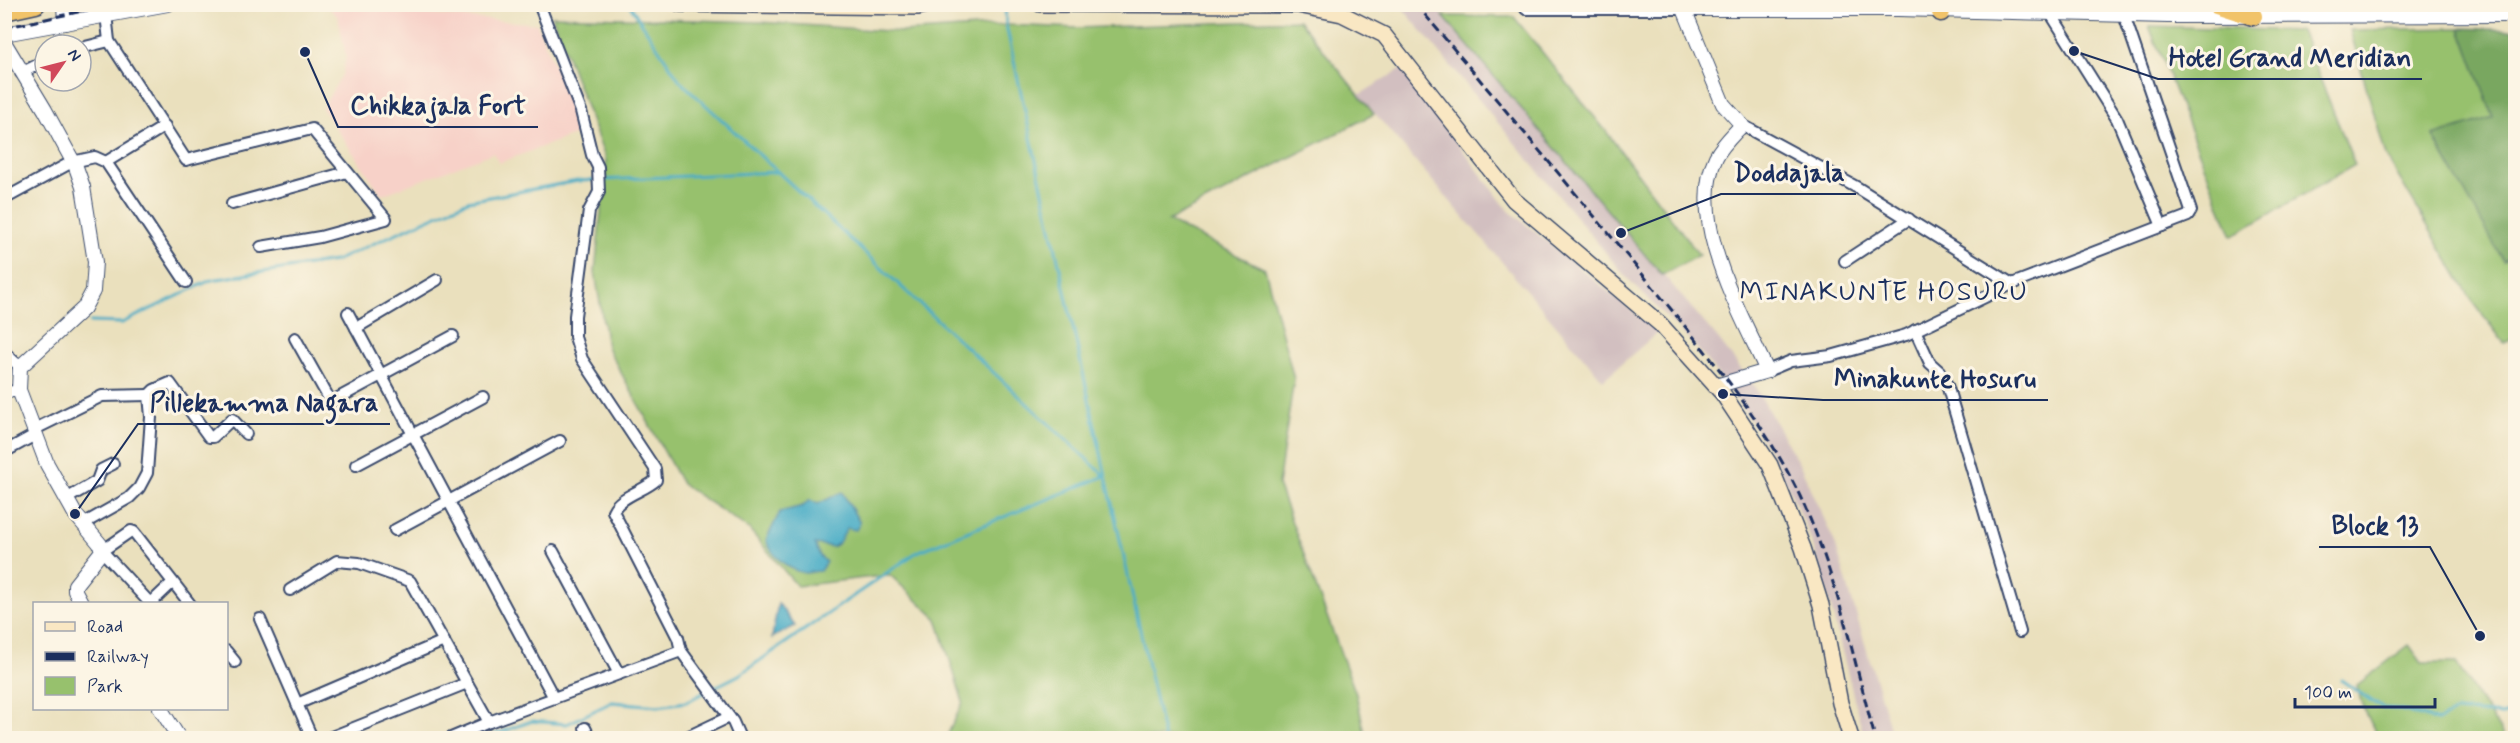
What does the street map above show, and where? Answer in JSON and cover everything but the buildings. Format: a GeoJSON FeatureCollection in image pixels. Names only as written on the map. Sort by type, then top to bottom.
{"type":"FeatureCollection","features":[{"type":"Feature","properties":{"kind":"highway"},"geometry":{"type":"LineString","coordinates":[[4,11],[36,4]]}},
{"type":"Feature","properties":{"kind":"highway"},"geometry":{"type":"LineString","coordinates":[[2216,4],[2253,16]]}},
{"type":"Feature","properties":{"kind":"main road"},"geometry":{"type":"LineString","coordinates":[[680,4],[918,7],[930,4]]}},
{"type":"Feature","properties":{"kind":"main road"},"geometry":{"type":"LineString","coordinates":[[1040,4],[1298,5],[1342,14],[1384,34],[1514,200],[1660,324],[1716,387],[1770,465],[1803,548],[1821,605],[1840,703],[1851,738]]}},
{"type":"Feature","properties":{"kind":"street"},"geometry":{"type":"LineString","coordinates":[[64,4],[65,22]]}},
{"type":"Feature","properties":{"kind":"street"},"geometry":{"type":"LineString","coordinates":[[83,4],[84,19]]}},
{"type":"Feature","properties":{"kind":"street"},"geometry":{"type":"LineString","coordinates":[[4,34],[168,4]]}},
{"type":"Feature","properties":{"kind":"street"},"geometry":{"type":"LineString","coordinates":[[539,4],[581,111],[592,155],[598,167],[599,192],[589,211],[575,316],[578,346],[582,359],[655,469],[656,480],[648,487],[616,504],[613,511],[678,638],[681,651],[729,717],[740,738]]}},
{"type":"Feature","properties":{"kind":"street"},"geometry":{"type":"LineString","coordinates":[[1526,9],[1941,8],[2124,15],[2516,15]]}},
{"type":"Feature","properties":{"kind":"street"},"geometry":{"type":"LineString","coordinates":[[1684,9],[1723,104],[1742,125],[1858,188],[2012,284]]}},
{"type":"Feature","properties":{"kind":"street"},"geometry":{"type":"LineString","coordinates":[[106,14],[109,41],[186,160],[312,129],[386,219],[320,237],[261,247]]}},
{"type":"Feature","properties":{"kind":"street"},"geometry":{"type":"LineString","coordinates":[[2051,14],[2117,119],[2162,226]]}},
{"type":"Feature","properties":{"kind":"street"},"geometry":{"type":"LineString","coordinates":[[1716,387],[1791,361],[1831,356],[1916,330],[2012,284],[2188,216],[2191,211],[2124,15]]}},
{"type":"Feature","properties":{"kind":"street"},"geometry":{"type":"LineString","coordinates":[[93,45],[109,41]]}},
{"type":"Feature","properties":{"kind":"street"},"geometry":{"type":"LineString","coordinates":[[4,42],[9,62],[21,73],[45,110],[83,187],[95,262],[93,291],[84,308],[20,367],[19,390],[47,464],[66,499],[100,544],[102,551],[148,601],[152,602],[173,582]]}},
{"type":"Feature","properties":{"kind":"street"},"geometry":{"type":"LineString","coordinates":[[21,73],[33,68]]}},
{"type":"Feature","properties":{"kind":"street"},"geometry":{"type":"LineString","coordinates":[[1742,125],[1715,159],[1707,208],[1709,229],[1726,280],[1767,370]]}},
{"type":"Feature","properties":{"kind":"street"},"geometry":{"type":"LineString","coordinates":[[105,162],[165,126]]}},
{"type":"Feature","properties":{"kind":"street"},"geometry":{"type":"LineString","coordinates":[[4,199],[72,162],[96,157],[105,162],[186,282]]}},
{"type":"Feature","properties":{"kind":"street"},"geometry":{"type":"LineString","coordinates":[[232,204],[347,172]]}},
{"type":"Feature","properties":{"kind":"street"},"geometry":{"type":"LineString","coordinates":[[1845,261],[1909,219]]}},
{"type":"Feature","properties":{"kind":"street"},"geometry":{"type":"LineString","coordinates":[[356,328],[437,280]]}},
{"type":"Feature","properties":{"kind":"street"},"geometry":{"type":"LineString","coordinates":[[348,314],[554,698]]}},
{"type":"Feature","properties":{"kind":"street"},"geometry":{"type":"LineString","coordinates":[[1916,330],[1930,363],[1939,371],[1947,385],[2020,633]]}},
{"type":"Feature","properties":{"kind":"street"},"geometry":{"type":"LineString","coordinates":[[295,338],[331,402],[453,336]]}},
{"type":"Feature","properties":{"kind":"street"},"geometry":{"type":"LineString","coordinates":[[4,352],[20,367]]}},
{"type":"Feature","properties":{"kind":"street"},"geometry":{"type":"LineString","coordinates":[[4,452],[34,432],[102,396],[149,395],[154,390],[170,383],[209,436],[213,437],[232,419],[246,434]]}},
{"type":"Feature","properties":{"kind":"street"},"geometry":{"type":"LineString","coordinates":[[4,393],[19,390]]}},
{"type":"Feature","properties":{"kind":"street"},"geometry":{"type":"LineString","coordinates":[[83,524],[129,498],[139,488],[147,473],[151,417],[149,395]]}},
{"type":"Feature","properties":{"kind":"street"},"geometry":{"type":"LineString","coordinates":[[356,465],[483,397]]}},
{"type":"Feature","properties":{"kind":"street"},"geometry":{"type":"LineString","coordinates":[[395,530],[560,441]]}},
{"type":"Feature","properties":{"kind":"street"},"geometry":{"type":"LineString","coordinates":[[66,499],[97,482],[101,470],[113,464]]}},
{"type":"Feature","properties":{"kind":"street"},"geometry":{"type":"LineString","coordinates":[[81,602],[75,591],[75,585],[102,551],[131,531],[189,602]]}},
{"type":"Feature","properties":{"kind":"street"},"geometry":{"type":"LineString","coordinates":[[553,551],[619,674]]}},
{"type":"Feature","properties":{"kind":"street"},"geometry":{"type":"LineString","coordinates":[[290,590],[337,561],[359,563],[410,581],[489,722]]}},
{"type":"Feature","properties":{"kind":"street"},"geometry":{"type":"LineString","coordinates":[[260,619],[312,738]]}},
{"type":"Feature","properties":{"kind":"street"},"geometry":{"type":"LineString","coordinates":[[297,704],[444,641]]}},
{"type":"Feature","properties":{"kind":"street"},"geometry":{"type":"LineString","coordinates":[[451,738],[681,651]]}},
{"type":"Feature","properties":{"kind":"street"},"geometry":{"type":"LineString","coordinates":[[228,653],[235,662]]}},
{"type":"Feature","properties":{"kind":"street"},"geometry":{"type":"LineString","coordinates":[[329,738],[467,683]]}},
{"type":"Feature","properties":{"kind":"street"},"geometry":{"type":"LineString","coordinates":[[161,710],[179,738]]}},
{"type":"Feature","properties":{"kind":"street"},"geometry":{"type":"LineString","coordinates":[[685,738],[729,717]]}},
{"type":"Feature","properties":{"kind":"street"},"geometry":{"type":"LineString","coordinates":[[585,728],[590,738]]}},
{"type":"Feature","properties":{"kind":"shaded area"},"geometry":{"type":"Polygon","coordinates":[[[326,5],[537,24],[582,132],[499,163],[493,153],[382,195],[322,108],[342,75],[346,57],[338,17],[326,5]]]}},
{"type":"Feature","properties":{"kind":"shaded area"},"geometry":{"type":"Polygon","coordinates":[[[1400,5],[1434,5],[1719,340],[1756,389],[1801,467],[1835,543],[1893,738],[1864,738],[1823,575],[1808,531],[1779,466],[1740,403],[1692,342],[1626,277],[1400,5]]]}},
{"type":"Feature","properties":{"kind":"shaded area"},"geometry":{"type":"Polygon","coordinates":[[[1401,69],[1508,210],[1658,332],[1603,380],[1359,95],[1401,69]]]}},
{"type":"Feature","properties":{"kind":"green space"},"geometry":{"type":"Polygon","coordinates":[[[552,16],[760,22],[902,32],[1006,25],[1077,28],[1299,20],[1374,114],[1168,221],[1265,269],[1294,379],[1278,485],[1356,694],[1366,738],[946,738],[963,702],[937,619],[890,575],[797,586],[749,529],[682,484],[607,347],[595,272],[606,160],[552,16]]]}},
{"type":"Feature","properties":{"kind":"green space"},"geometry":{"type":"Polygon","coordinates":[[[1443,16],[1514,17],[1605,130],[1699,255],[1662,275],[1443,16]]]}},
{"type":"Feature","properties":{"kind":"green space"},"geometry":{"type":"Polygon","coordinates":[[[2149,26],[2301,31],[2355,165],[2232,236],[2149,26]]]}},
{"type":"Feature","properties":{"kind":"green space"},"geometry":{"type":"Polygon","coordinates":[[[2460,28],[2493,117],[2433,137],[2504,260],[2515,255],[2515,338],[2504,343],[2471,299],[2386,156],[2350,30],[2460,28]]]}},
{"type":"Feature","properties":{"kind":"green space"},"geometry":{"type":"Polygon","coordinates":[[[2460,28],[2515,30],[2515,255],[2503,260],[2433,136],[2493,117],[2460,28]]]}},
{"type":"Feature","properties":{"kind":"green space"},"geometry":{"type":"Polygon","coordinates":[[[2409,645],[2422,663],[2456,663],[2505,738],[2378,738],[2361,702],[2357,685],[2409,645]]]}},
{"type":"Feature","properties":{"kind":"water"},"geometry":{"type":"Polygon","coordinates":[[[842,492],[860,523],[856,530],[847,528],[838,544],[833,547],[815,544],[820,556],[826,562],[820,571],[799,572],[781,561],[768,546],[766,540],[780,512],[803,506],[810,500],[818,504],[842,492]]]}},
{"type":"Feature","properties":{"kind":"water"},"geometry":{"type":"Polygon","coordinates":[[[778,603],[795,626],[772,638],[778,603]]]}},
{"type":"Feature","properties":{"kind":"waterway"},"geometry":{"type":"LineString","coordinates":[[629,4],[680,81],[1105,476],[917,552],[739,675],[713,688]]}},
{"type":"Feature","properties":{"kind":"waterway"},"geometry":{"type":"LineString","coordinates":[[1005,4],[1006,25],[1164,738]]}},
{"type":"Feature","properties":{"kind":"waterway"},"geometry":{"type":"LineString","coordinates":[[90,322],[122,323],[211,280],[335,261],[468,201],[578,181],[776,172]]}},
{"type":"Feature","properties":{"kind":"waterway"},"geometry":{"type":"LineString","coordinates":[[2341,680],[2382,708],[2398,709],[2438,721],[2457,711],[2502,715],[2516,711]]}},
{"type":"Feature","properties":{"kind":"waterway"},"geometry":{"type":"LineString","coordinates":[[490,738],[532,721],[567,724],[612,702],[658,706],[686,702],[707,691]]}},
{"type":"Feature","properties":{"kind":"railway"},"geometry":{"type":"LineString","coordinates":[[4,28],[115,4]]}},
{"type":"Feature","properties":{"kind":"railway"},"geometry":{"type":"LineString","coordinates":[[1416,4],[1692,335],[1731,385],[1767,437],[1798,492],[1823,551],[1875,738]]}},
{"type":"Feature","properties":{"kind":"place","name":"Hotel Grand Meridian"},"geometry":{"type":"Point","coordinates":[2074,51]}},
{"type":"Feature","properties":{"kind":"place","name":"Chikkajala Fort"},"geometry":{"type":"Point","coordinates":[305,52]}},
{"type":"Feature","properties":{"kind":"place","name":"Doddajala"},"geometry":{"type":"Point","coordinates":[1621,233]}},
{"type":"Feature","properties":{"kind":"place","name":"Minakunte Hosuru"},"geometry":{"type":"Point","coordinates":[1723,394]}},
{"type":"Feature","properties":{"kind":"place","name":"Pillekamma Nagara"},"geometry":{"type":"Point","coordinates":[75,514]}},
{"type":"Feature","properties":{"kind":"place","name":"Block 13"},"geometry":{"type":"Point","coordinates":[2480,636]}},
{"type":"Feature","properties":{"kind":"district","name":"MINAKUNTE HOSURU"},"geometry":{"type":"Point","coordinates":[1884,291]}}]}
